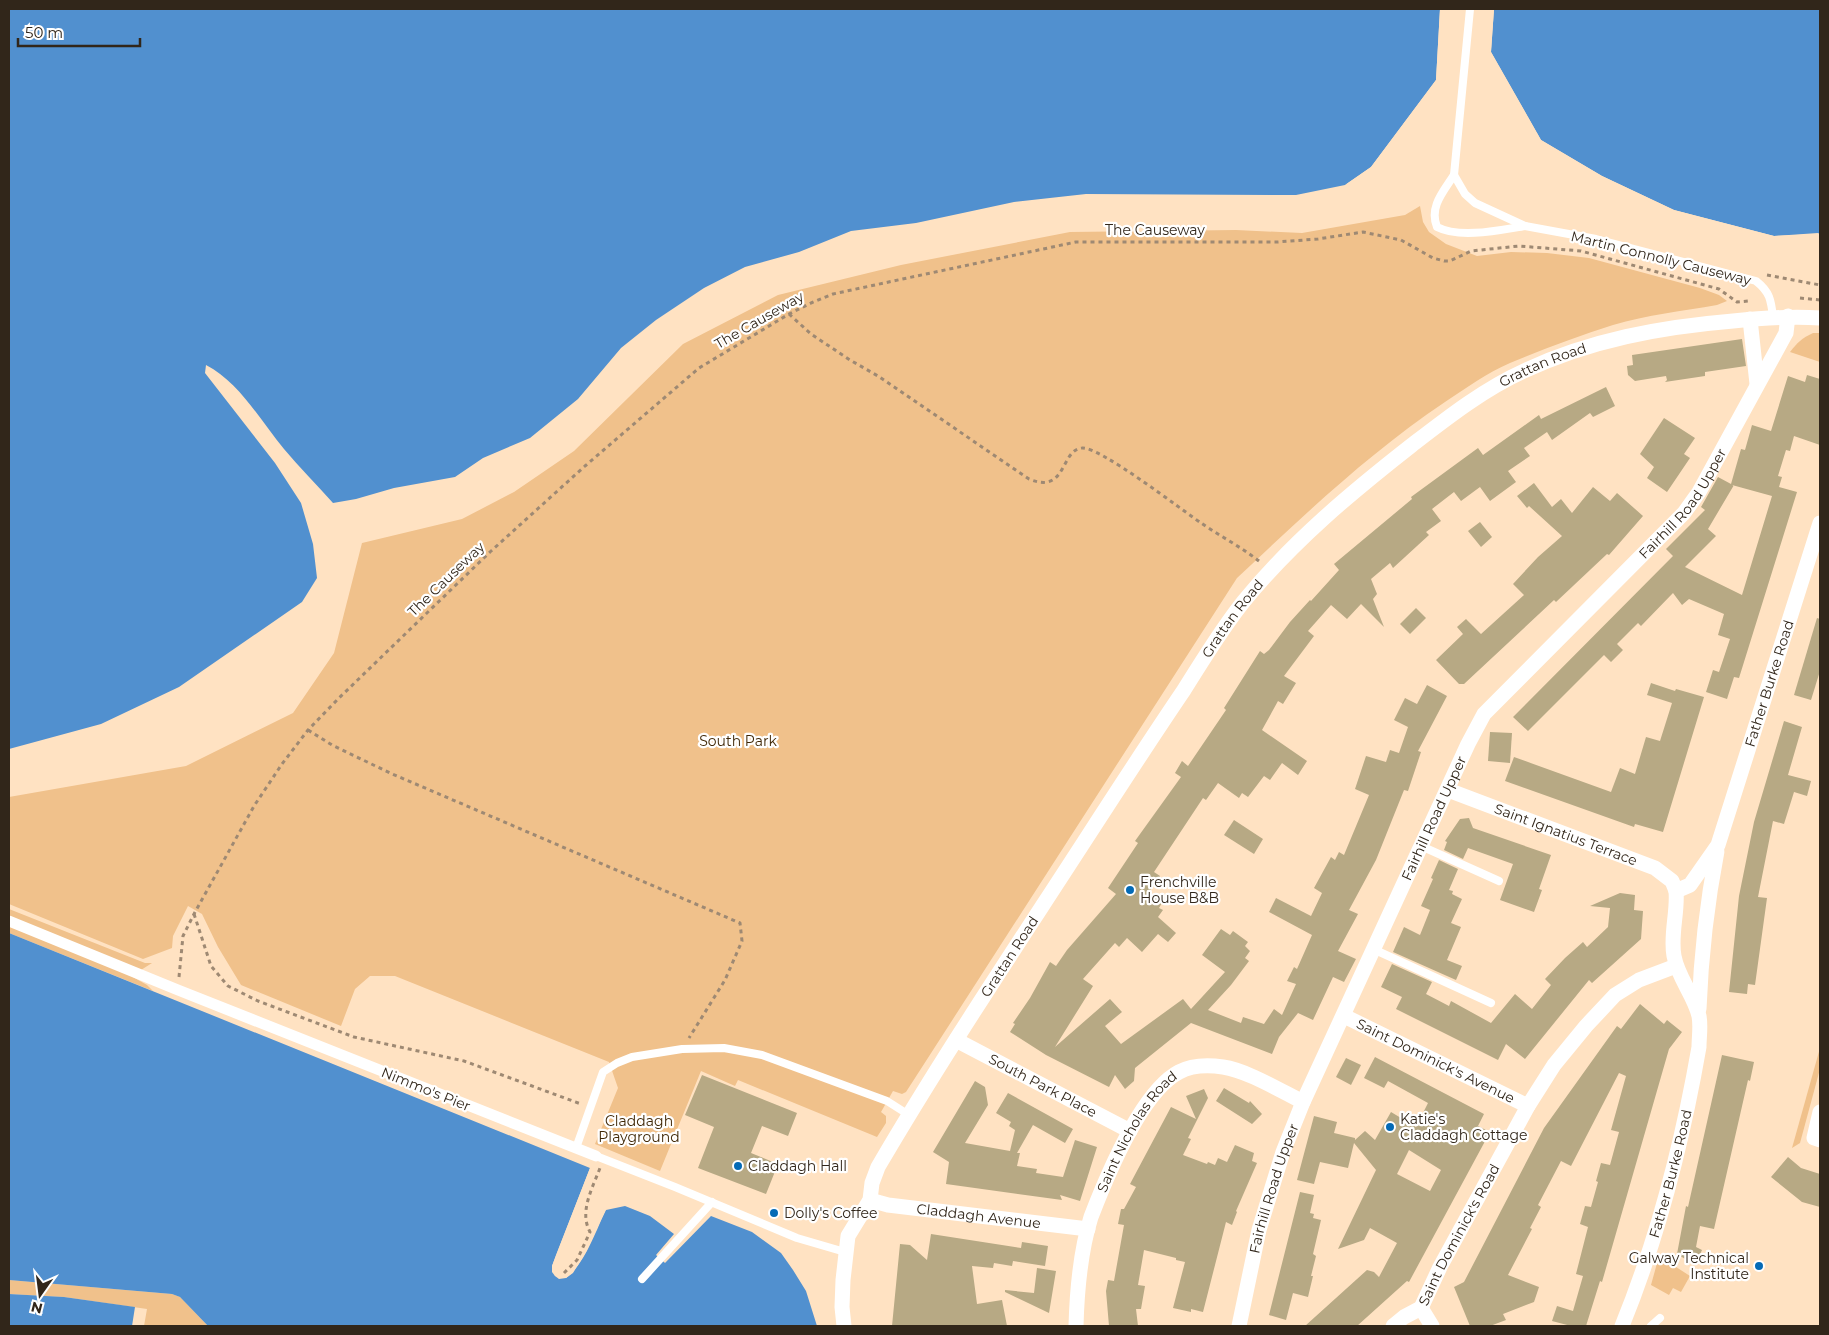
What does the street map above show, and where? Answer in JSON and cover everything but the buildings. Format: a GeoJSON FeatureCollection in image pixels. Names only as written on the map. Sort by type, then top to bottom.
{"type":"FeatureCollection","features":[{"type":"Feature","properties":{"kind":"street","name":"Grattan Road"},"geometry":{"type":"LineString","coordinates":[[870,1200],[874,1174],[909,1115],[1120,786],[1230,619],[1267,575],[1316,524],[1426,434],[1475,399],[1521,372],[1563,354],[1608,340],[1701,323],[1780,317],[1820,318]]}},
{"type":"Feature","properties":{"kind":"street","name":"Fairhill Road Upper"},"geometry":{"type":"LineString","coordinates":[[1239,1326],[1259,1230],[1283,1152],[1303,1102],[1468,744],[1484,714],[1684,513],[1699,492],[1786,333],[1780,317]]}},
{"type":"Feature","properties":{"kind":"street"},"geometry":{"type":"LineString","coordinates":[[1750,319],[1757,384]]}},
{"type":"Feature","properties":{"kind":"street","name":"Father Burke Road"},"geometry":{"type":"LineString","coordinates":[[1622,1326],[1633,1301],[1651,1244],[1674,1160],[1699,1047],[1700,975],[1709,892],[1718,845],[1820,523]]}},
{"type":"Feature","properties":{"kind":"street","name":"Saint Ignatius Terrace"},"geometry":{"type":"LineString","coordinates":[[1448,790],[1655,868],[1672,881],[1676,891]]}},
{"type":"Feature","properties":{"kind":"street","name":"Father Burke Road"},"geometry":{"type":"LineString","coordinates":[[1698,1016],[1676,966],[1673,953],[1677,903],[1676,891],[1690,885],[1718,845]]}},
{"type":"Feature","properties":{"kind":"street","name":"Nimmo's Pier"},"geometry":{"type":"LineString","coordinates":[[9,920],[178,990],[600,1158]]}},
{"type":"Feature","properties":{"kind":"street","name":"Saint Dominick's Road"},"geometry":{"type":"LineString","coordinates":[[1393,1326],[1404,1317],[1421,1308],[1440,1267],[1528,1106],[1554,1065],[1615,995],[1639,980],[1676,966]]}},
{"type":"Feature","properties":{"kind":"street","name":"Saint Dominick's Avenue"},"geometry":{"type":"LineString","coordinates":[[1344,1016],[1528,1106]]}},
{"type":"Feature","properties":{"kind":"street","name":"South Park Place"},"geometry":{"type":"LineString","coordinates":[[956,1040],[1130,1131]]}},
{"type":"Feature","properties":{"kind":"street","name":"Saint Nicholas Road"},"geometry":{"type":"LineString","coordinates":[[1076,1326],[1079,1280],[1088,1229],[1098,1200],[1130,1131],[1149,1102],[1164,1084],[1178,1072],[1199,1066],[1225,1067],[1246,1073],[1303,1102]]}},
{"type":"Feature","properties":{"kind":"street"},"geometry":{"type":"LineString","coordinates":[[1820,1112],[1814,1138],[1820,1140]]}},
{"type":"Feature","properties":{"kind":"street"},"geometry":{"type":"LineString","coordinates":[[844,1326],[842,1300],[848,1236],[870,1200]]}},
{"type":"Feature","properties":{"kind":"street","name":"Claddagh Avenue"},"geometry":{"type":"LineString","coordinates":[[870,1200],[888,1205],[1088,1229]]}},
{"type":"Feature","properties":{"kind":"street"},"geometry":{"type":"LineString","coordinates":[[1421,1308],[1432,1326]]}},
{"type":"Feature","properties":{"kind":"lane","name":"Martin Connolly Causeway"},"geometry":{"type":"LineString","coordinates":[[1470,9],[1454,176],[1439,198],[1434,209],[1434,219],[1437,227],[1446,232],[1467,233],[1525,226]]}},
{"type":"Feature","properties":{"kind":"lane","name":"Martin Connolly Causeway"},"geometry":{"type":"LineString","coordinates":[[1454,176],[1465,194],[1475,203],[1525,226],[1596,239],[1756,281],[1766,289],[1771,304],[1780,317]]}},
{"type":"Feature","properties":{"kind":"lane"},"geometry":{"type":"LineString","coordinates":[[1421,846],[1499,881]]}},
{"type":"Feature","properties":{"kind":"lane"},"geometry":{"type":"LineString","coordinates":[[1373,949],[1491,1003]]}},
{"type":"Feature","properties":{"kind":"lane"},"geometry":{"type":"LineString","coordinates":[[576,1148],[603,1072],[617,1063],[632,1057],[682,1049],[724,1048],[762,1055],[887,1101],[909,1115]]}},
{"type":"Feature","properties":{"kind":"lane","name":"Nimmo's Pier"},"geometry":{"type":"LineString","coordinates":[[600,1158],[797,1238],[845,1252]]}},
{"type":"Feature","properties":{"kind":"lane"},"geometry":{"type":"LineString","coordinates":[[642,1279],[712,1202]]}},
{"type":"Feature","properties":{"kind":"lane"},"geometry":{"type":"LineString","coordinates":[[1651,1326],[1660,1318]]}},
{"type":"Feature","properties":{"kind":"path","name":"The Causeway"},"geometry":{"type":"LineString","coordinates":[[178,990],[183,936],[194,914],[254,806],[282,764],[308,730],[490,552],[585,466],[699,368],[789,314],[833,294],[1076,242],[1277,242],[1318,239],[1363,232],[1401,240],[1433,258],[1444,261],[1450,261],[1470,251],[1519,246],[1581,251],[1720,289],[1737,302],[1748,301]]}},
{"type":"Feature","properties":{"kind":"path"},"geometry":{"type":"LineString","coordinates":[[1764,275],[1820,286]]}},
{"type":"Feature","properties":{"kind":"path"},"geometry":{"type":"LineString","coordinates":[[1800,298],[1820,300]]}},
{"type":"Feature","properties":{"kind":"path"},"geometry":{"type":"LineString","coordinates":[[789,314],[811,334],[878,376],[1029,479],[1042,483],[1053,480],[1073,452],[1080,448],[1087,448],[1116,464],[1259,562]]}},
{"type":"Feature","properties":{"kind":"path"},"geometry":{"type":"LineString","coordinates":[[308,730],[332,745],[390,773],[740,923],[742,941],[725,980],[682,1049]]}},
{"type":"Feature","properties":{"kind":"path"},"geometry":{"type":"LineString","coordinates":[[194,914],[210,966],[228,986],[258,1001],[354,1037],[464,1061],[591,1107]]}},
{"type":"Feature","properties":{"kind":"path"},"geometry":{"type":"LineString","coordinates":[[564,1273],[577,1260],[590,1232],[585,1223],[587,1202],[600,1158]]}},
{"type":"Feature","properties":{"kind":"green space","name":"South Park"},"geometry":{"type":"Polygon","coordinates":[[[1420,206],[1423,222],[1429,232],[1446,244],[1477,256],[1511,252],[1547,253],[1589,258],[1700,288],[1719,295],[1727,301],[1717,305],[1613,325],[1574,338],[1493,371],[1445,402],[1390,442],[1337,486],[1237,578],[906,1092],[902,1094],[893,1091],[881,1112],[886,1116],[886,1123],[877,1137],[738,1080],[735,1086],[701,1071],[660,1171],[595,1144],[618,1088],[609,1062],[395,976],[370,976],[355,989],[341,1026],[241,985],[218,947],[202,914],[188,906],[173,936],[172,948],[143,959],[9,904],[9,797],[186,766],[293,713],[334,653],[362,543],[462,519],[514,492],[574,451],[683,344],[778,295],[901,265],[1070,232],[1236,230],[1302,233],[1405,215],[1420,206]]]}},
{"type":"Feature","properties":{"kind":"green space"},"geometry":{"type":"Polygon","coordinates":[[[1813,333],[1820,333],[1820,362],[1790,352],[1800,341],[1813,333]]]}},
{"type":"Feature","properties":{"kind":"green space"},"geometry":{"type":"Polygon","coordinates":[[[9,909],[145,963],[152,963],[141,970],[9,916],[9,909]]]}},
{"type":"Feature","properties":{"kind":"green space"},"geometry":{"type":"Polygon","coordinates":[[[9,924],[126,973],[147,985],[153,991],[9,933],[9,924]]]}},
{"type":"Feature","properties":{"kind":"green space"},"geometry":{"type":"Polygon","coordinates":[[[1820,1048],[1820,1069],[1800,1143],[1792,1148],[1820,1048]]]}},
{"type":"Feature","properties":{"kind":"green space"},"geometry":{"type":"Polygon","coordinates":[[[1659,1256],[1690,1276],[1681,1292],[1673,1288],[1669,1295],[1651,1285],[1659,1256]]]}},
{"type":"Feature","properties":{"kind":"green space"},"geometry":{"type":"Polygon","coordinates":[[[9,1280],[172,1294],[180,1297],[208,1326],[144,1326],[147,1309],[64,1297],[9,1294],[9,1280]]]}},
{"type":"Feature","properties":{"kind":"water"},"geometry":{"type":"Polygon","coordinates":[[[9,9],[1440,9],[1436,80],[1371,167],[1345,185],[1296,195],[1086,194],[1014,202],[916,223],[851,231],[799,252],[745,267],[704,288],[656,320],[621,348],[578,399],[530,438],[483,458],[455,477],[394,488],[356,499],[333,503],[284,449],[239,392],[206,365],[205,373],[275,463],[301,503],[313,544],[317,578],[302,602],[179,687],[101,724],[9,749],[9,9]]]}},
{"type":"Feature","properties":{"kind":"water"},"geometry":{"type":"Polygon","coordinates":[[[1494,9],[1820,9],[1820,234],[1774,236],[1674,210],[1602,176],[1541,140],[1491,52],[1494,9]]]}},
{"type":"Feature","properties":{"kind":"water"},"geometry":{"type":"Polygon","coordinates":[[[9,933],[590,1168],[552,1266],[555,1276],[566,1278],[573,1272],[584,1256],[606,1210],[625,1206],[650,1216],[674,1234],[656,1255],[665,1263],[711,1216],[752,1232],[781,1253],[806,1291],[817,1326],[208,1326],[180,1297],[172,1294],[9,1280],[9,933]]]}},
{"type":"Feature","properties":{"kind":"water"},"geometry":{"type":"Polygon","coordinates":[[[9,1294],[64,1297],[135,1307],[132,1326],[9,1326],[9,1294]]]}},
{"type":"Feature","properties":{"kind":"pier"},"geometry":{"type":"Polygon","coordinates":[[[1440,9],[1443,9],[1439,81],[1372,169],[1345,185],[1371,167],[1436,80],[1440,9]]]}},
{"type":"Feature","properties":{"kind":"pier"},"geometry":{"type":"Polygon","coordinates":[[[1492,9],[1494,9],[1491,52],[1541,140],[1602,176],[1674,210],[1774,236],[1818,233],[1820,236],[1774,239],[1673,213],[1601,179],[1539,142],[1489,53],[1492,9]]]}},
{"type":"Feature","properties":{"kind":"pier"},"geometry":{"type":"Polygon","coordinates":[[[590,1168],[593,1169],[555,1266],[556,1275],[565,1275],[571,1271],[584,1251],[604,1208],[607,1207],[586,1252],[573,1273],[566,1278],[559,1279],[552,1272],[552,1266],[590,1168]]]}},
{"type":"Feature","properties":{"kind":"place","name":"Frenchville House B&B"},"geometry":{"type":"Point","coordinates":[1130,890]}},
{"type":"Feature","properties":{"kind":"place","name":"Katie's Claddagh Cottage"},"geometry":{"type":"Point","coordinates":[1390,1127]}},
{"type":"Feature","properties":{"kind":"place","name":"Claddagh Hall"},"geometry":{"type":"Point","coordinates":[738,1166]}},
{"type":"Feature","properties":{"kind":"place","name":"Dolly's Coffee"},"geometry":{"type":"Point","coordinates":[774,1213]}},
{"type":"Feature","properties":{"kind":"place","name":"Galway Technical Institute"},"geometry":{"type":"Point","coordinates":[1759,1266]}},
{"type":"Feature","properties":{"kind":"park label","name":"Claddagh Playground"},"geometry":{"type":"Point","coordinates":[639,1130]}}]}
